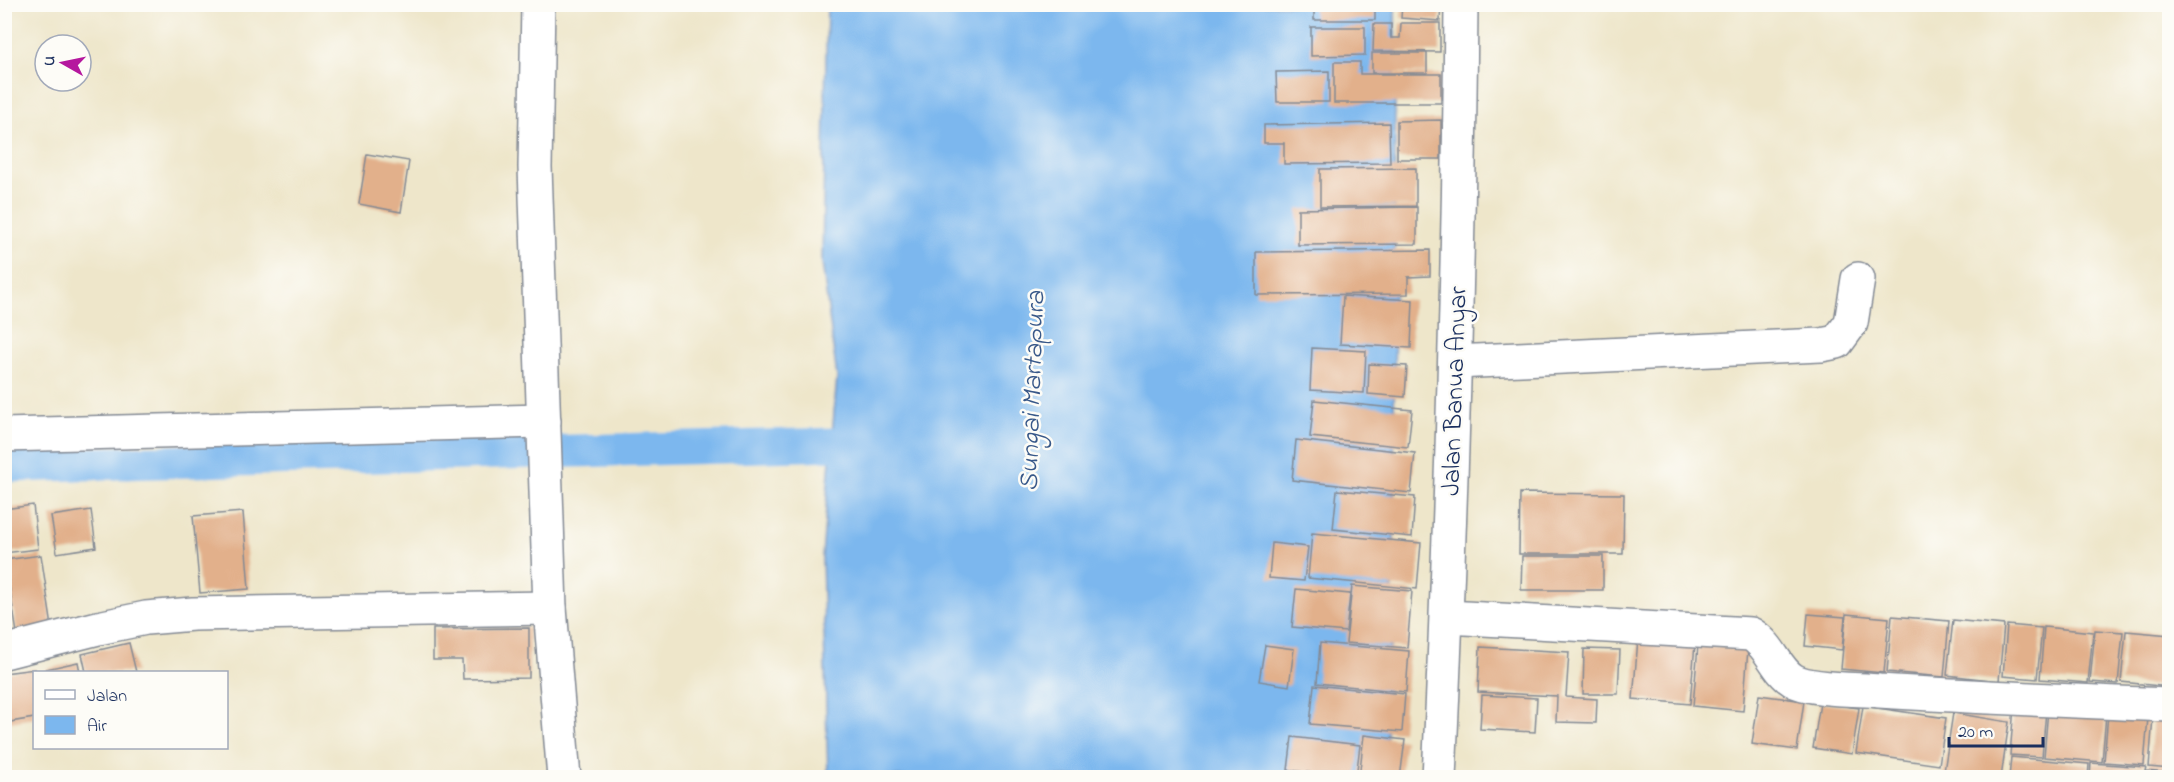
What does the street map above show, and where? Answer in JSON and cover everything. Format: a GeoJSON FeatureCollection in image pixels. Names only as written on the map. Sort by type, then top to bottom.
{"type":"FeatureCollection","features":[{"type":"Feature","properties":{"kind":"street"},"geometry":{"type":"LineString","coordinates":[[538,4],[535,167],[550,608],[564,777]]}},
{"type":"Feature","properties":{"kind":"street","name":"Jalan Banua Anyar"},"geometry":{"type":"LineString","coordinates":[[1439,777],[1447,617],[1455,362],[1461,4]]}},
{"type":"Feature","properties":{"kind":"street"},"geometry":{"type":"LineString","coordinates":[[1455,362],[1821,345],[1837,342],[1851,323],[1858,279]]}},
{"type":"Feature","properties":{"kind":"street"},"geometry":{"type":"LineString","coordinates":[[4,435],[545,444]]}},
{"type":"Feature","properties":{"kind":"street"},"geometry":{"type":"LineString","coordinates":[[4,652],[146,618],[193,614],[550,608]]}},
{"type":"Feature","properties":{"kind":"street"},"geometry":{"type":"LineString","coordinates":[[1447,617],[1751,634],[1760,639],[1769,649],[1785,674],[1802,684],[1985,698],[2169,705]]}},
{"type":"Feature","properties":{"kind":"water","name":"Sungai Martapura"},"geometry":{"type":"Polygon","coordinates":[[[827,5],[1395,5],[1394,546],[1385,777],[828,777],[822,556],[837,377],[822,262],[827,5]]]}},
{"type":"Feature","properties":{"kind":"building"},"geometry":{"type":"Polygon","coordinates":[[[1314,4],[1375,4],[1375,20],[1314,20],[1314,4]]]}},
{"type":"Feature","properties":{"kind":"building"},"geometry":{"type":"Polygon","coordinates":[[[1402,4],[1441,4],[1440,21],[1401,18],[1402,4]]]}},
{"type":"Feature","properties":{"kind":"building"},"geometry":{"type":"Polygon","coordinates":[[[1401,23],[1440,23],[1440,52],[1373,51],[1374,24],[1391,24],[1391,38],[1400,38],[1401,23]]]}},
{"type":"Feature","properties":{"kind":"building"},"geometry":{"type":"Polygon","coordinates":[[[1311,27],[1365,27],[1365,55],[1311,56],[1311,27]]]}},
{"type":"Feature","properties":{"kind":"building"},"geometry":{"type":"Polygon","coordinates":[[[1372,53],[1427,53],[1427,73],[1372,73],[1372,53]]]}},
{"type":"Feature","properties":{"kind":"building"},"geometry":{"type":"Polygon","coordinates":[[[1334,62],[1360,62],[1360,74],[1441,74],[1441,103],[1334,103],[1334,62]]]}},
{"type":"Feature","properties":{"kind":"building"},"geometry":{"type":"Polygon","coordinates":[[[1329,71],[1329,102],[1277,102],[1276,72],[1329,71]]]}},
{"type":"Feature","properties":{"kind":"building"},"geometry":{"type":"Polygon","coordinates":[[[1441,120],[1441,159],[1397,159],[1397,121],[1441,120]]]}},
{"type":"Feature","properties":{"kind":"building"},"geometry":{"type":"Polygon","coordinates":[[[1389,123],[1390,163],[1284,164],[1284,143],[1264,143],[1264,125],[1389,123]]]}},
{"type":"Feature","properties":{"kind":"building"},"geometry":{"type":"Polygon","coordinates":[[[367,154],[409,161],[401,212],[359,204],[367,154]]]}},
{"type":"Feature","properties":{"kind":"building"},"geometry":{"type":"Polygon","coordinates":[[[1416,168],[1416,206],[1320,207],[1320,169],[1416,168]]]}},
{"type":"Feature","properties":{"kind":"building"},"geometry":{"type":"Polygon","coordinates":[[[1417,207],[1417,244],[1298,245],[1298,209],[1417,207]]]}},
{"type":"Feature","properties":{"kind":"building"},"geometry":{"type":"Polygon","coordinates":[[[1430,250],[1430,276],[1408,277],[1408,294],[1256,295],[1256,252],[1430,250]]]}},
{"type":"Feature","properties":{"kind":"building"},"geometry":{"type":"Polygon","coordinates":[[[1343,296],[1413,300],[1411,348],[1340,344],[1343,296]]]}},
{"type":"Feature","properties":{"kind":"building"},"geometry":{"type":"Polygon","coordinates":[[[1312,348],[1366,351],[1364,393],[1310,390],[1312,348]]]}},
{"type":"Feature","properties":{"kind":"building"},"geometry":{"type":"Polygon","coordinates":[[[1369,364],[1407,366],[1405,397],[1368,394],[1369,364]]]}},
{"type":"Feature","properties":{"kind":"building"},"geometry":{"type":"Polygon","coordinates":[[[1314,400],[1412,410],[1408,447],[1310,437],[1314,400]]]}},
{"type":"Feature","properties":{"kind":"building"},"geometry":{"type":"Polygon","coordinates":[[[1296,440],[1415,453],[1411,493],[1292,480],[1296,440]]]}},
{"type":"Feature","properties":{"kind":"building"},"geometry":{"type":"Polygon","coordinates":[[[1337,490],[1415,497],[1412,537],[1333,529],[1337,490]]]}},
{"type":"Feature","properties":{"kind":"building"},"geometry":{"type":"Polygon","coordinates":[[[1520,493],[1624,494],[1623,554],[1519,554],[1520,493]]]}},
{"type":"Feature","properties":{"kind":"building"},"geometry":{"type":"Polygon","coordinates":[[[33,505],[38,549],[4,553],[4,509],[33,505]]]}},
{"type":"Feature","properties":{"kind":"building"},"geometry":{"type":"Polygon","coordinates":[[[91,510],[96,547],[57,553],[51,516],[91,510]]]}},
{"type":"Feature","properties":{"kind":"building"},"geometry":{"type":"Polygon","coordinates":[[[243,512],[249,589],[200,593],[193,516],[243,512]]]}},
{"type":"Feature","properties":{"kind":"building"},"geometry":{"type":"Polygon","coordinates":[[[1312,533],[1421,543],[1417,589],[1308,578],[1312,533]]]}},
{"type":"Feature","properties":{"kind":"building"},"geometry":{"type":"Polygon","coordinates":[[[1272,543],[1308,547],[1304,581],[1269,578],[1272,543]]]}},
{"type":"Feature","properties":{"kind":"building"},"geometry":{"type":"Polygon","coordinates":[[[41,555],[52,627],[17,633],[5,560],[41,555]]]}},
{"type":"Feature","properties":{"kind":"building"},"geometry":{"type":"Polygon","coordinates":[[[1522,556],[1603,556],[1603,590],[1521,590],[1522,556]]]}},
{"type":"Feature","properties":{"kind":"building"},"geometry":{"type":"Polygon","coordinates":[[[1352,586],[1412,591],[1407,648],[1346,643],[1352,586]]]}},
{"type":"Feature","properties":{"kind":"building"},"geometry":{"type":"Polygon","coordinates":[[[1296,589],[1350,594],[1346,632],[1292,627],[1296,589]]]}},
{"type":"Feature","properties":{"kind":"building"},"geometry":{"type":"Polygon","coordinates":[[[4,597],[11,634],[4,634],[4,597]]]}},
{"type":"Feature","properties":{"kind":"building"},"geometry":{"type":"Polygon","coordinates":[[[1808,614],[1845,617],[1842,650],[1805,646],[1808,614]]]}},
{"type":"Feature","properties":{"kind":"building"},"geometry":{"type":"Polygon","coordinates":[[[1846,614],[1889,618],[1884,673],[1841,669],[1846,614]]]}},
{"type":"Feature","properties":{"kind":"building"},"geometry":{"type":"Polygon","coordinates":[[[1892,616],[1949,621],[1944,677],[1887,672],[1892,616]]]}},
{"type":"Feature","properties":{"kind":"building"},"geometry":{"type":"Polygon","coordinates":[[[1953,620],[2004,625],[1999,681],[1947,675],[1953,620]]]}},
{"type":"Feature","properties":{"kind":"building"},"geometry":{"type":"Polygon","coordinates":[[[2007,625],[2042,628],[2037,679],[2003,676],[2007,625]]]}},
{"type":"Feature","properties":{"kind":"building"},"geometry":{"type":"Polygon","coordinates":[[[2044,627],[2093,632],[2088,683],[2040,679],[2044,627]]]}},
{"type":"Feature","properties":{"kind":"building"},"geometry":{"type":"Polygon","coordinates":[[[529,628],[529,678],[463,679],[462,660],[433,660],[433,629],[529,628]]]}},
{"type":"Feature","properties":{"kind":"building"},"geometry":{"type":"Polygon","coordinates":[[[2095,630],[2123,632],[2118,684],[2090,682],[2095,630]]]}},
{"type":"Feature","properties":{"kind":"building"},"geometry":{"type":"Polygon","coordinates":[[[2126,631],[2170,635],[2170,687],[2121,682],[2126,631]]]}},
{"type":"Feature","properties":{"kind":"building"},"geometry":{"type":"Polygon","coordinates":[[[1638,639],[1695,644],[1690,704],[1633,699],[1638,639]]]}},
{"type":"Feature","properties":{"kind":"building"},"geometry":{"type":"Polygon","coordinates":[[[129,643],[136,671],[86,671],[82,654],[129,643]]]}},
{"type":"Feature","properties":{"kind":"building"},"geometry":{"type":"Polygon","coordinates":[[[1320,643],[1409,651],[1406,692],[1317,683],[1320,643]]]}},
{"type":"Feature","properties":{"kind":"building"},"geometry":{"type":"Polygon","coordinates":[[[1265,645],[1294,649],[1289,686],[1259,681],[1265,645]]]}},
{"type":"Feature","properties":{"kind":"building"},"geometry":{"type":"Polygon","coordinates":[[[1698,645],[1748,649],[1743,711],[1693,706],[1698,645]]]}},
{"type":"Feature","properties":{"kind":"building"},"geometry":{"type":"Polygon","coordinates":[[[1480,647],[1569,652],[1566,697],[1597,699],[1596,723],[1556,722],[1557,696],[1478,692],[1480,647]]]}},
{"type":"Feature","properties":{"kind":"building"},"geometry":{"type":"Polygon","coordinates":[[[1584,649],[1620,650],[1618,694],[1583,694],[1584,649]]]}},
{"type":"Feature","properties":{"kind":"building"},"geometry":{"type":"Polygon","coordinates":[[[78,662],[80,671],[46,671],[46,669],[78,662]]]}},
{"type":"Feature","properties":{"kind":"building"},"geometry":{"type":"Polygon","coordinates":[[[35,669],[33,671],[33,718],[4,723],[4,673],[35,669]]]}},
{"type":"Feature","properties":{"kind":"building"},"geometry":{"type":"Polygon","coordinates":[[[1314,685],[1405,694],[1402,732],[1310,724],[1314,685]]]}},
{"type":"Feature","properties":{"kind":"building"},"geometry":{"type":"Polygon","coordinates":[[[1482,695],[1537,698],[1535,732],[1480,729],[1482,695]]]}},
{"type":"Feature","properties":{"kind":"building"},"geometry":{"type":"Polygon","coordinates":[[[1759,695],[1804,701],[1797,750],[1752,744],[1759,695]]]}},
{"type":"Feature","properties":{"kind":"building"},"geometry":{"type":"Polygon","coordinates":[[[1820,703],[1859,708],[1852,754],[1813,748],[1820,703]]]}},
{"type":"Feature","properties":{"kind":"building"},"geometry":{"type":"Polygon","coordinates":[[[1863,706],[1946,718],[1939,765],[1856,753],[1863,706]]]}},
{"type":"Feature","properties":{"kind":"building"},"geometry":{"type":"Polygon","coordinates":[[[2014,707],[2046,710],[2042,757],[2010,755],[2014,707]]]}},
{"type":"Feature","properties":{"kind":"building"},"geometry":{"type":"Polygon","coordinates":[[[2048,710],[2106,714],[2102,762],[2044,757],[2048,710]]]}},
{"type":"Feature","properties":{"kind":"building"},"geometry":{"type":"Polygon","coordinates":[[[1953,713],[2009,722],[2001,778],[1943,778],[1953,713]]]}},
{"type":"Feature","properties":{"kind":"building"},"geometry":{"type":"Polygon","coordinates":[[[2108,714],[2148,717],[2144,765],[2104,762],[2108,714]]]}},
{"type":"Feature","properties":{"kind":"building"},"geometry":{"type":"Polygon","coordinates":[[[2153,717],[2170,718],[2170,769],[2149,767],[2153,717]]]}},
{"type":"Feature","properties":{"kind":"building"},"geometry":{"type":"Polygon","coordinates":[[[1364,735],[1405,740],[1400,778],[1359,778],[1364,735]]]}},
{"type":"Feature","properties":{"kind":"building"},"geometry":{"type":"Polygon","coordinates":[[[1292,737],[1360,745],[1356,778],[1288,770],[1292,737]]]}},
{"type":"Feature","properties":{"kind":"building"},"geometry":{"type":"Polygon","coordinates":[[[2011,757],[2089,764],[2088,778],[2009,778],[2011,757]]]}},
{"type":"Feature","properties":{"kind":"building"},"geometry":{"type":"Polygon","coordinates":[[[2091,763],[2146,767],[2145,771],[2170,773],[2170,778],[2090,778],[2091,763]]]}},
{"type":"Feature","properties":{"kind":"waterway"},"geometry":{"type":"LineString","coordinates":[[4,466],[875,443]]}}]}
